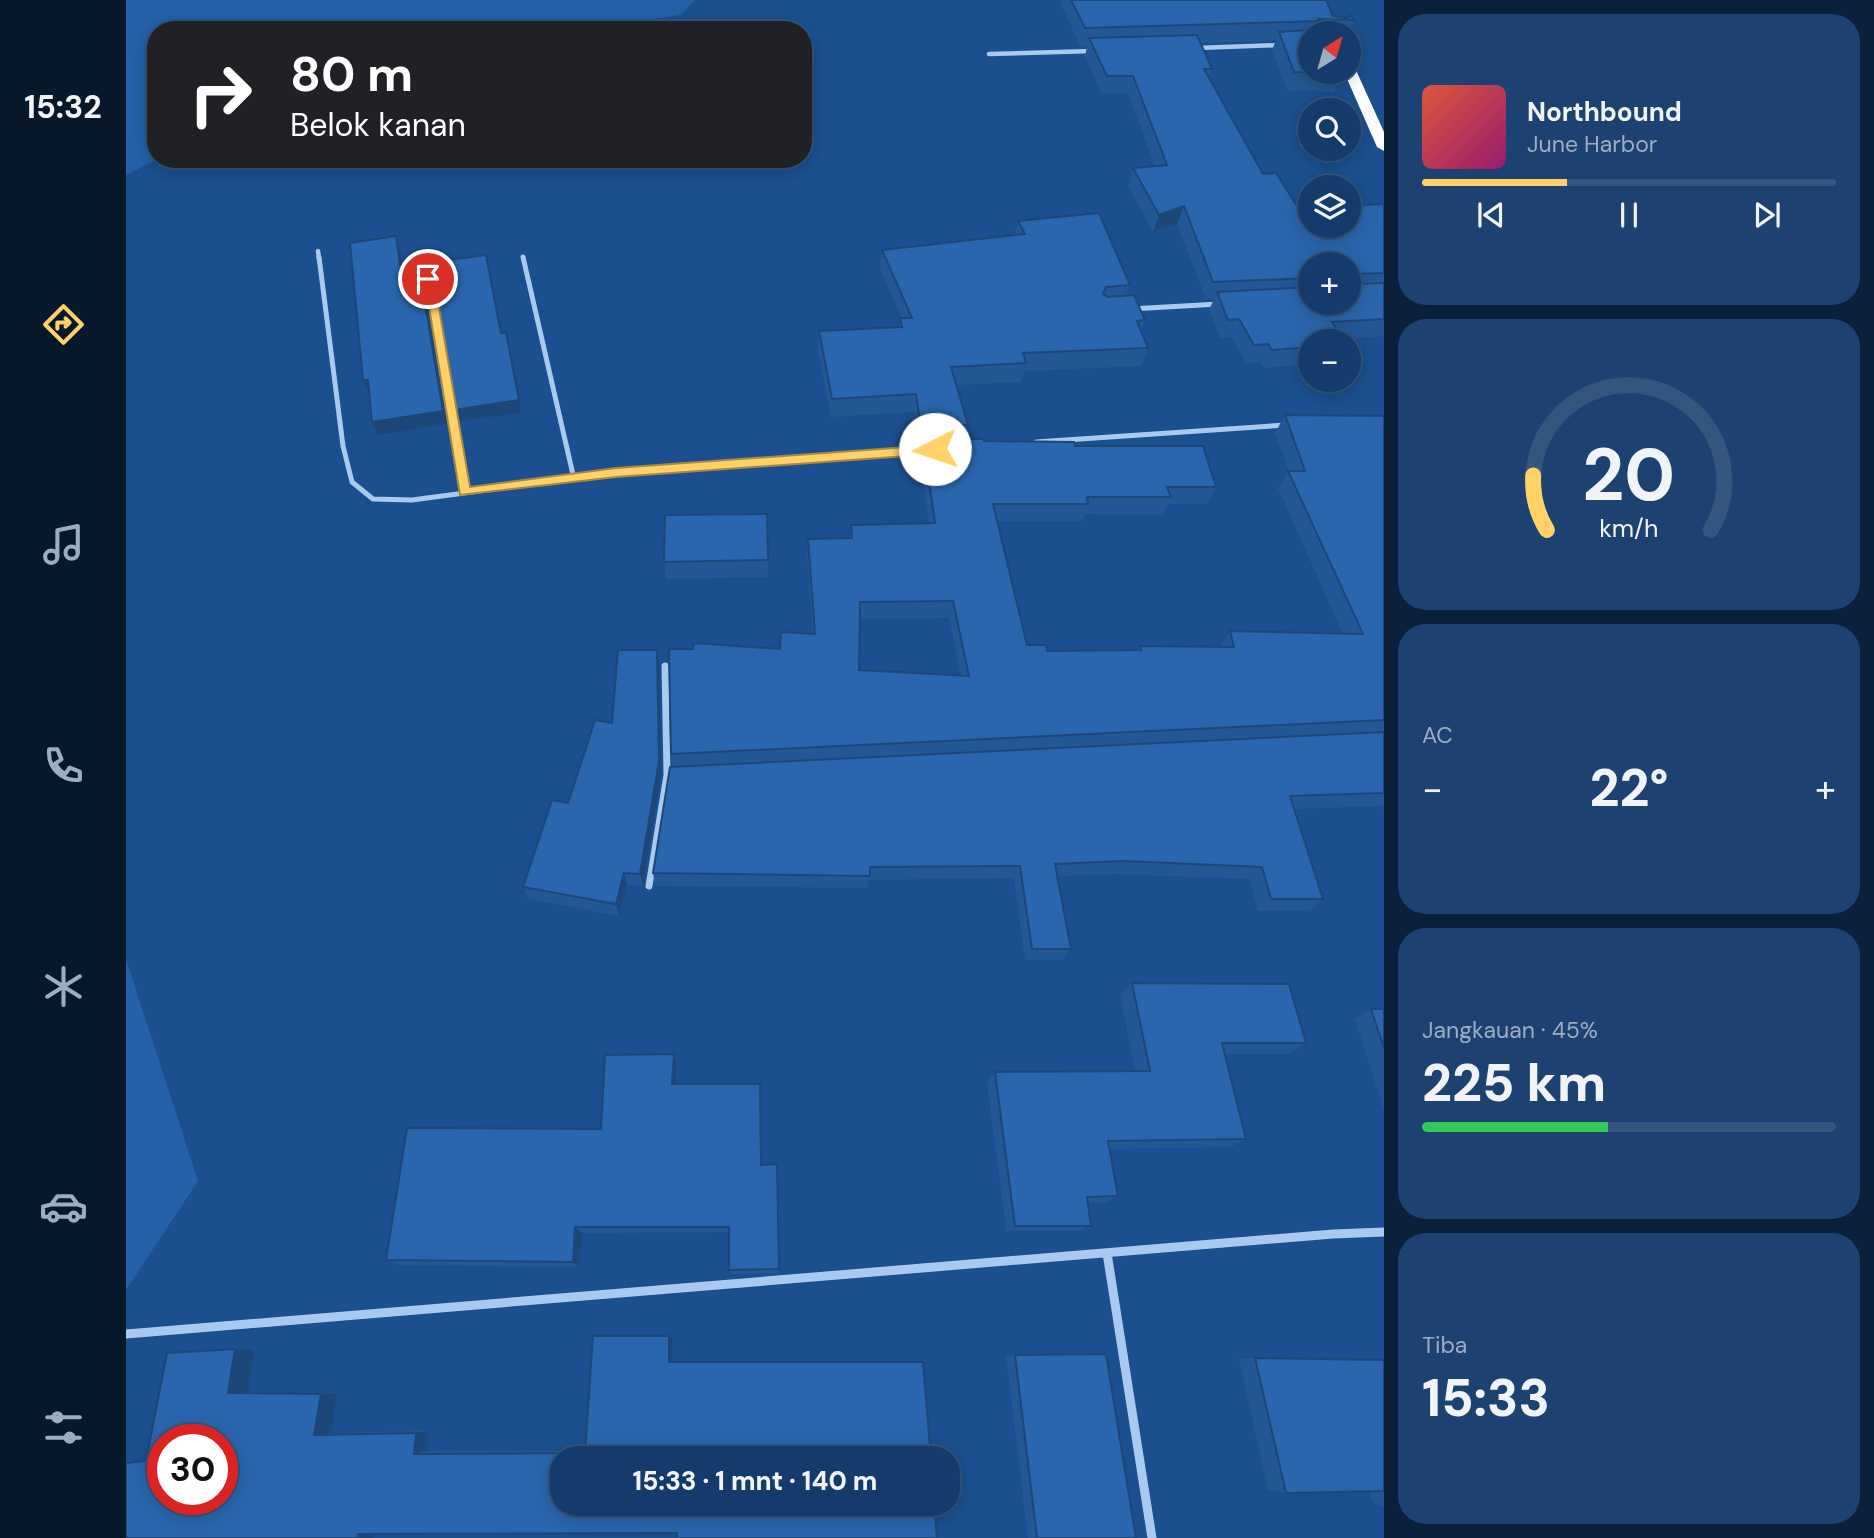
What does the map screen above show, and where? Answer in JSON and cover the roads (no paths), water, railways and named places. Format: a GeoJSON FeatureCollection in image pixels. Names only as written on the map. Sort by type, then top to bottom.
{"type":"FeatureCollection","features":[{"type":"Feature","properties":{"kind":"highway"},"geometry":{"type":"LineString","coordinates":[[1356,84],[1384,147]]}},
{"type":"Feature","properties":{"kind":"street"},"geometry":{"type":"LineString","coordinates":[[1190,48],[1284,45]]}},
{"type":"Feature","properties":{"kind":"street"},"geometry":{"type":"LineString","coordinates":[[989,54],[1096,51]]}},
{"type":"Feature","properties":{"kind":"street"},"geometry":{"type":"LineString","coordinates":[[318,251],[343,446],[352,482],[373,499],[412,500],[616,473],[935,449]]}},
{"type":"Feature","properties":{"kind":"street"},"geometry":{"type":"LineString","coordinates":[[523,257],[574,479]]}},
{"type":"Feature","properties":{"kind":"street"},"geometry":{"type":"LineString","coordinates":[[428,279],[464,492]]}},
{"type":"Feature","properties":{"kind":"street"},"geometry":{"type":"LineString","coordinates":[[1128,309],[1233,303]]}},
{"type":"Feature","properties":{"kind":"street"},"geometry":{"type":"LineString","coordinates":[[1032,442],[1291,425]]}},
{"type":"Feature","properties":{"kind":"street"},"geometry":{"type":"LineString","coordinates":[[649,886],[667,775],[665,666]]}},
{"type":"Feature","properties":{"kind":"street"},"geometry":{"type":"LineString","coordinates":[[667,775],[681,775]]}},
{"type":"Feature","properties":{"kind":"street"},"geometry":{"type":"LineString","coordinates":[[126,1334],[1107,1252],[1384,1232]]}},
{"type":"Feature","properties":{"kind":"street"},"geometry":{"type":"LineString","coordinates":[[1107,1252],[1152,1538]]}}]}
